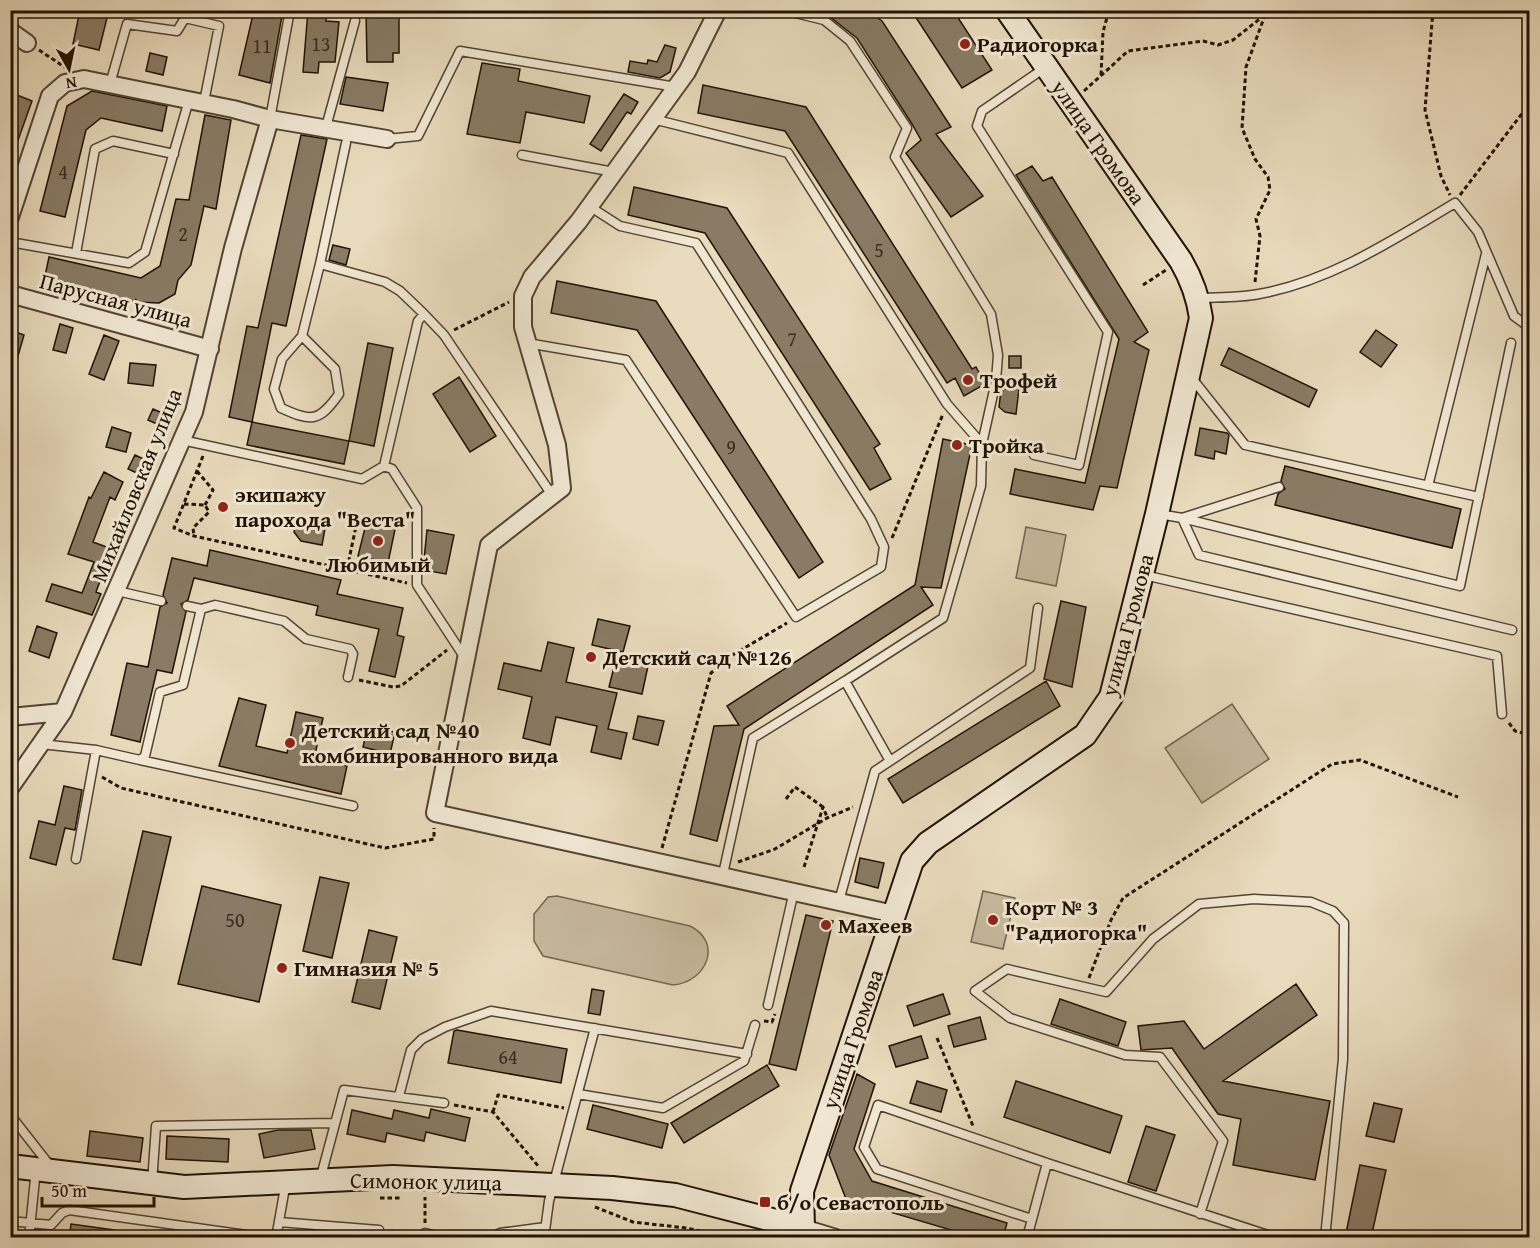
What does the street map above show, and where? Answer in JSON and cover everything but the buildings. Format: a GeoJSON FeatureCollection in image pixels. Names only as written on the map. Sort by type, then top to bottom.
{"type":"FeatureCollection","features":[{"type":"Feature","properties":{"kind":"street"},"geometry":{"type":"LineString","coordinates":[[718,10],[687,72],[589,206],[532,277],[523,296],[523,327],[557,444],[562,488],[489,545],[435,813],[658,861],[724,871],[794,891],[894,914]]}},
{"type":"Feature","properties":{"kind":"street","name":"улица Громова"},"geometry":{"type":"LineString","coordinates":[[799,1233],[802,1191],[912,861],[928,843],[1085,735],[1111,697],[1157,514],[1201,318],[1199,298],[1181,261],[1007,10]]}},
{"type":"Feature","properties":{"kind":"street"},"geometry":{"type":"LineString","coordinates":[[10,31],[27,43]]}},
{"type":"Feature","properties":{"kind":"street"},"geometry":{"type":"LineString","coordinates":[[10,217],[50,96],[64,83],[84,79],[197,101],[270,119],[387,139]]}},
{"type":"Feature","properties":{"kind":"street","name":"Михайловская улица"},"geometry":{"type":"LineString","coordinates":[[10,788],[63,712],[194,412],[233,248],[270,119]]}},
{"type":"Feature","properties":{"kind":"street","name":"Парусная улица"},"geometry":{"type":"LineString","coordinates":[[10,294],[210,349]]}},
{"type":"Feature","properties":{"kind":"street"},"geometry":{"type":"LineString","coordinates":[[10,717],[63,712]]}},
{"type":"Feature","properties":{"kind":"street","name":"Симонок улица"},"geometry":{"type":"LineString","coordinates":[[10,1166],[184,1186],[393,1177],[548,1178],[675,1195],[799,1233],[836,1238]]}},
{"type":"Feature","properties":{"kind":"lane"},"geometry":{"type":"LineString","coordinates":[[270,119],[290,10]]}},
{"type":"Feature","properties":{"kind":"lane"},"geometry":{"type":"LineString","coordinates":[[724,871],[753,738],[943,618],[981,486],[982,444],[996,381],[998,355],[991,314],[895,157],[907,128],[850,41],[824,20],[783,10]]}},
{"type":"Feature","properties":{"kind":"lane"},"geometry":{"type":"LineString","coordinates":[[10,242],[129,263],[145,252],[174,154],[197,101],[219,26],[185,18],[177,31],[127,24],[110,84]]}},
{"type":"Feature","properties":{"kind":"lane"},"geometry":{"type":"LineString","coordinates":[[326,128],[355,21]]}},
{"type":"Feature","properties":{"kind":"lane"},"geometry":{"type":"LineString","coordinates":[[387,139],[418,136],[460,51],[676,87]]}},
{"type":"Feature","properties":{"kind":"lane"},"geometry":{"type":"LineString","coordinates":[[1034,455],[1079,465],[1108,332],[978,126],[982,111],[1046,67]]}},
{"type":"Feature","properties":{"kind":"lane"},"geometry":{"type":"LineString","coordinates":[[653,119],[788,153],[947,404],[982,444]]}},
{"type":"Feature","properties":{"kind":"lane"},"geometry":{"type":"LineString","coordinates":[[76,253],[95,148],[113,141],[174,154]]}},
{"type":"Feature","properties":{"kind":"lane"},"geometry":{"type":"LineString","coordinates":[[302,336],[335,369],[339,394],[326,413],[304,419],[281,408],[274,389],[282,360],[302,336],[346,143]]}},
{"type":"Feature","properties":{"kind":"lane"},"geometry":{"type":"LineString","coordinates":[[522,154],[614,172]]}},
{"type":"Feature","properties":{"kind":"lane"},"geometry":{"type":"LineString","coordinates":[[1199,298],[1256,295],[1284,289],[1365,258],[1455,203],[1478,232],[1514,316],[1526,324],[1530,323]]}},
{"type":"Feature","properties":{"kind":"lane"},"geometry":{"type":"LineString","coordinates":[[527,343],[626,360],[796,617],[881,567],[884,547],[871,519],[696,243],[620,226],[589,206]]}},
{"type":"Feature","properties":{"kind":"lane"},"geometry":{"type":"LineString","coordinates":[[1428,486],[1486,254]]}},
{"type":"Feature","properties":{"kind":"lane"},"geometry":{"type":"LineString","coordinates":[[320,264],[385,282],[400,291],[424,314],[444,335],[552,495]]}},
{"type":"Feature","properties":{"kind":"lane"},"geometry":{"type":"LineString","coordinates":[[183,440],[362,480],[384,466],[418,321],[424,314]]}},
{"type":"Feature","properties":{"kind":"lane"},"geometry":{"type":"LineString","coordinates":[[1157,514],[1182,518],[1460,586],[1511,343]]}},
{"type":"Feature","properties":{"kind":"lane"},"geometry":{"type":"LineString","coordinates":[[1189,375],[1245,445],[1479,497]]}},
{"type":"Feature","properties":{"kind":"lane"},"geometry":{"type":"LineString","coordinates":[[384,466],[392,469],[417,508],[417,585],[465,659]]}},
{"type":"Feature","properties":{"kind":"lane"},"geometry":{"type":"LineString","coordinates":[[1182,518],[1279,487]]}},
{"type":"Feature","properties":{"kind":"lane"},"geometry":{"type":"LineString","coordinates":[[1182,518],[1199,555],[1512,630]]}},
{"type":"Feature","properties":{"kind":"lane"},"geometry":{"type":"LineString","coordinates":[[1141,574],[1497,656],[1502,714]]}},
{"type":"Feature","properties":{"kind":"lane"},"geometry":{"type":"LineString","coordinates":[[117,591],[161,601]]}},
{"type":"Feature","properties":{"kind":"lane"},"geometry":{"type":"LineString","coordinates":[[187,606],[201,609],[215,605],[284,621],[306,639],[350,649],[353,654],[348,678]]}},
{"type":"Feature","properties":{"kind":"lane"},"geometry":{"type":"LineString","coordinates":[[839,901],[875,771],[1030,668],[1038,608]]}},
{"type":"Feature","properties":{"kind":"lane"},"geometry":{"type":"LineString","coordinates":[[140,760],[146,756],[160,692],[183,685],[201,609]]}},
{"type":"Feature","properties":{"kind":"lane"},"geometry":{"type":"LineString","coordinates":[[846,681],[890,761]]}},
{"type":"Feature","properties":{"kind":"lane"},"geometry":{"type":"LineString","coordinates":[[41,744],[96,750],[352,807]]}},
{"type":"Feature","properties":{"kind":"lane"},"geometry":{"type":"LineString","coordinates":[[76,859],[96,750]]}},
{"type":"Feature","properties":{"kind":"lane"},"geometry":{"type":"LineString","coordinates":[[768,1005],[794,891]]}},
{"type":"Feature","properties":{"kind":"lane"},"geometry":{"type":"LineString","coordinates":[[1200,1214],[1223,1141],[1160,1057],[1125,1055],[1010,1018],[975,991],[1007,969],[1106,992],[1153,939],[1199,904],[1284,899],[1311,902],[1333,911],[1344,923],[1346,976],[1343,1059],[1325,1238]]}},
{"type":"Feature","properties":{"kind":"lane"},"geometry":{"type":"LineString","coordinates":[[399,1096],[411,1050],[429,1035],[471,1016],[491,1011],[747,1054]]}},
{"type":"Feature","properties":{"kind":"lane"},"geometry":{"type":"LineString","coordinates":[[578,1094],[663,1108],[744,1061],[755,1025]]}},
{"type":"Feature","properties":{"kind":"lane"},"geometry":{"type":"LineString","coordinates":[[544,1238],[548,1178],[574,1111],[595,1028]]}},
{"type":"Feature","properties":{"kind":"lane"},"geometry":{"type":"LineString","coordinates":[[320,1180],[344,1090],[444,1103]]}},
{"type":"Feature","properties":{"kind":"lane"},"geometry":{"type":"LineString","coordinates":[[1032,1220],[878,1169],[864,1147],[878,1105],[1277,1238]]}},
{"type":"Feature","properties":{"kind":"lane"},"geometry":{"type":"LineString","coordinates":[[10,1120],[15,1121],[46,1171],[30,1223],[29,1238]]}},
{"type":"Feature","properties":{"kind":"lane"},"geometry":{"type":"LineString","coordinates":[[152,1183],[156,1126],[335,1123]]}},
{"type":"Feature","properties":{"kind":"lane"},"geometry":{"type":"LineString","coordinates":[[1027,1238],[1047,1163]]}},
{"type":"Feature","properties":{"kind":"lane"},"geometry":{"type":"LineString","coordinates":[[276,1238],[286,1182]]}},
{"type":"Feature","properties":{"kind":"lane"},"geometry":{"type":"LineString","coordinates":[[10,1221],[51,1225],[62,1213],[69,1210],[268,1238]]}},
{"type":"Feature","properties":{"kind":"lane"},"geometry":{"type":"LineString","coordinates":[[279,1222],[379,1230]]}},
{"type":"Feature","properties":{"kind":"lane"},"geometry":{"type":"LineString","coordinates":[[491,1238],[500,1233],[545,1227]]}},
{"type":"Feature","properties":{"kind":"lane"},"geometry":{"type":"LineString","coordinates":[[425,1233],[446,1238]]}},
{"type":"Feature","properties":{"kind":"path"},"geometry":{"type":"LineString","coordinates":[[1101,75],[1103,32],[1109,10]]}},
{"type":"Feature","properties":{"kind":"path"},"geometry":{"type":"LineString","coordinates":[[1086,89],[1128,51],[1203,41],[1218,45],[1233,40],[1271,10]]}},
{"type":"Feature","properties":{"kind":"path"},"geometry":{"type":"LineString","coordinates":[[1433,10],[1425,110],[1441,176],[1455,203],[1530,103]]}},
{"type":"Feature","properties":{"kind":"path"},"geometry":{"type":"LineString","coordinates":[[1255,282],[1260,236],[1256,219],[1266,203],[1270,190],[1268,177],[1255,159],[1242,128],[1246,67],[1265,15]]}},
{"type":"Feature","properties":{"kind":"path"},"geometry":{"type":"LineString","coordinates":[[27,43],[84,79]]}},
{"type":"Feature","properties":{"kind":"path"},"geometry":{"type":"LineString","coordinates":[[1143,285],[1170,267]]}},
{"type":"Feature","properties":{"kind":"path"},"geometry":{"type":"LineString","coordinates":[[444,335],[523,296]]}},
{"type":"Feature","properties":{"kind":"path"},"geometry":{"type":"LineString","coordinates":[[884,547],[893,537],[947,404]]}},
{"type":"Feature","properties":{"kind":"path"},"geometry":{"type":"LineString","coordinates":[[982,444],[1016,452]]}},
{"type":"Feature","properties":{"kind":"path"},"geometry":{"type":"LineString","coordinates":[[207,446],[174,528],[194,536],[417,585]]}},
{"type":"Feature","properties":{"kind":"path"},"geometry":{"type":"LineString","coordinates":[[198,471],[213,490],[205,505]]}},
{"type":"Feature","properties":{"kind":"path"},"geometry":{"type":"LineString","coordinates":[[184,504],[205,505]]}},
{"type":"Feature","properties":{"kind":"path"},"geometry":{"type":"LineString","coordinates":[[194,536],[193,528],[209,512],[205,505]]}},
{"type":"Feature","properties":{"kind":"path"},"geometry":{"type":"LineString","coordinates":[[347,569],[358,512]]}},
{"type":"Feature","properties":{"kind":"path"},"geometry":{"type":"LineString","coordinates":[[658,861],[711,673],[734,654],[796,617]]}},
{"type":"Feature","properties":{"kind":"path"},"geometry":{"type":"LineString","coordinates":[[348,678],[393,687],[401,686],[455,644]]}},
{"type":"Feature","properties":{"kind":"path"},"geometry":{"type":"LineString","coordinates":[[1502,714],[1515,731],[1530,735]]}},
{"type":"Feature","properties":{"kind":"path"},"geometry":{"type":"LineString","coordinates":[[1086,987],[1111,920],[1123,898],[1332,764],[1360,760],[1458,796]]}},
{"type":"Feature","properties":{"kind":"path"},"geometry":{"type":"LineString","coordinates":[[92,772],[121,788],[385,848],[434,839]]}},
{"type":"Feature","properties":{"kind":"path"},"geometry":{"type":"LineString","coordinates":[[786,798],[795,787],[823,807],[827,818]]}},
{"type":"Feature","properties":{"kind":"path"},"geometry":{"type":"LineString","coordinates":[[724,871],[775,849],[827,818],[855,806]]}},
{"type":"Feature","properties":{"kind":"path"},"geometry":{"type":"LineString","coordinates":[[804,867],[823,807]]}},
{"type":"Feature","properties":{"kind":"path"},"geometry":{"type":"LineString","coordinates":[[772,1022],[775,1013]]}},
{"type":"Feature","properties":{"kind":"path"},"geometry":{"type":"LineString","coordinates":[[937,1038],[978,1139]]}},
{"type":"Feature","properties":{"kind":"path"},"geometry":{"type":"LineString","coordinates":[[493,1113],[498,1095],[574,1111]]}},
{"type":"Feature","properties":{"kind":"path"},"geometry":{"type":"LineString","coordinates":[[444,1103],[493,1113],[548,1178]]}},
{"type":"Feature","properties":{"kind":"path"},"geometry":{"type":"LineString","coordinates":[[369,1198],[407,1197]]}},
{"type":"Feature","properties":{"kind":"path"},"geometry":{"type":"LineString","coordinates":[[416,1197],[436,1197]]}},
{"type":"Feature","properties":{"kind":"path"},"geometry":{"type":"LineString","coordinates":[[379,1230],[425,1233],[425,1197]]}},
{"type":"Feature","properties":{"kind":"path"},"geometry":{"type":"LineString","coordinates":[[589,1206],[633,1222],[686,1227],[736,1238]]}},
{"type":"Feature","properties":{"kind":"shaded area"},"geometry":{"type":"Polygon","coordinates":[[[1026,527],[1066,535],[1056,586],[1016,578],[1026,527]]]}},
{"type":"Feature","properties":{"kind":"shaded area"},"geometry":{"type":"Polygon","coordinates":[[[1232,704],[1269,759],[1202,803],[1165,748],[1232,704]]]}},
{"type":"Feature","properties":{"kind":"shaded area","name":"Корт № 3 \"Радиогорка\""},"geometry":{"type":"Polygon","coordinates":[[[983,891],[1015,898],[1003,949],[971,942],[983,891]]]}},
{"type":"Feature","properties":{"kind":"shaded area"},"geometry":{"type":"Polygon","coordinates":[[[557,896],[690,926],[700,933],[706,942],[707,960],[695,977],[673,985],[543,956],[534,941],[534,914],[548,897],[557,896]]]}},
{"type":"Feature","properties":{"kind":"place","name":"Радиогорка"},"geometry":{"type":"Point","coordinates":[965,44]}},
{"type":"Feature","properties":{"kind":"place","name":"Трофей"},"geometry":{"type":"Point","coordinates":[968,380]}},
{"type":"Feature","properties":{"kind":"place","name":"Тройка"},"geometry":{"type":"Point","coordinates":[957,445]}},
{"type":"Feature","properties":{"kind":"place","name":"экипажу парохода \"Веста\""},"geometry":{"type":"Point","coordinates":[223,507]}},
{"type":"Feature","properties":{"kind":"place","name":"Любимый"},"geometry":{"type":"Point","coordinates":[378,541]}},
{"type":"Feature","properties":{"kind":"place","name":"Детский сад №126"},"geometry":{"type":"Point","coordinates":[591,657]}},
{"type":"Feature","properties":{"kind":"place","name":"Детский сад №40 комбинированного вида"},"geometry":{"type":"Point","coordinates":[290,743]}},
{"type":"Feature","properties":{"kind":"place","name":"Корт № 3 \"Радиогорка\""},"geometry":{"type":"Point","coordinates":[993,920]}},
{"type":"Feature","properties":{"kind":"place","name":"Махеев"},"geometry":{"type":"Point","coordinates":[826,925]}},
{"type":"Feature","properties":{"kind":"place","name":"Гимназия № 5"},"geometry":{"type":"Point","coordinates":[282,968]}},
{"type":"Feature","properties":{"kind":"place","name":"б/о Севастополь"},"geometry":{"type":"Point","coordinates":[765,1202]}}]}
